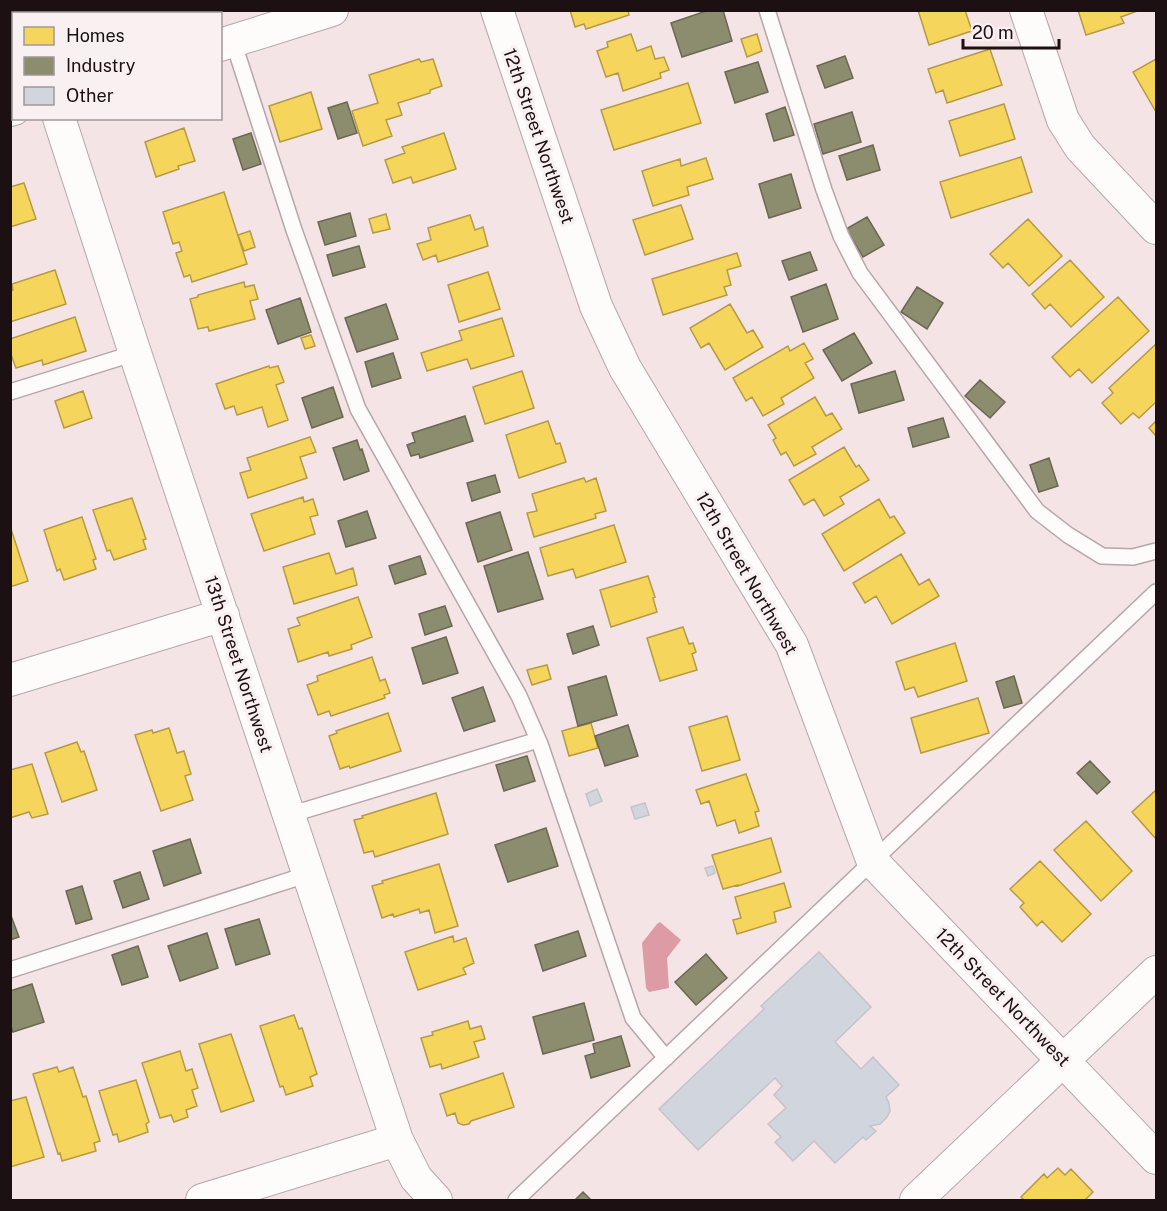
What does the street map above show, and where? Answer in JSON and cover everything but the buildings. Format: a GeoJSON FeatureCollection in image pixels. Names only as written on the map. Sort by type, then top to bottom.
{"type":"FeatureCollection","features":[{"type":"Feature","properties":{"kind":"street"},"geometry":{"type":"LineString","coordinates":[[227,43],[332,10]]}},
{"type":"Feature","properties":{"kind":"street","name":"12th Street Northwest"},"geometry":{"type":"LineString","coordinates":[[497,10],[596,306],[625,368],[792,645],[873,862],[1156,1158]]}},
{"type":"Feature","properties":{"kind":"street"},"geometry":{"type":"LineString","coordinates":[[1026,10],[1063,120],[1080,147],[1156,228]]}},
{"type":"Feature","properties":{"kind":"street","name":"13th Street Northwest"},"geometry":{"type":"LineString","coordinates":[[60,120],[396,1140],[416,1178],[436,1200]]}},
{"type":"Feature","properties":{"kind":"street"},"geometry":{"type":"LineString","coordinates":[[10,680],[223,615]]}},
{"type":"Feature","properties":{"kind":"street"},"geometry":{"type":"LineString","coordinates":[[916,1200],[1156,972]]}},
{"type":"Feature","properties":{"kind":"street"},"geometry":{"type":"LineString","coordinates":[[202,1200],[396,1140]]}},
{"type":"Feature","properties":{"kind":"lane"},"geometry":{"type":"LineString","coordinates":[[767,10],[824,190],[841,236],[860,273],[1037,511],[1068,535],[1102,556],[1133,557],[1156,551]]}},
{"type":"Feature","properties":{"kind":"lane"},"geometry":{"type":"LineString","coordinates":[[227,43],[358,409],[519,696],[538,740],[633,1018],[666,1058]]}},
{"type":"Feature","properties":{"kind":"lane"},"geometry":{"type":"LineString","coordinates":[[10,392],[135,353]]}},
{"type":"Feature","properties":{"kind":"lane"},"geometry":{"type":"LineString","coordinates":[[516,1200],[1156,592]]}},
{"type":"Feature","properties":{"kind":"lane"},"geometry":{"type":"LineString","coordinates":[[289,815],[538,740]]}},
{"type":"Feature","properties":{"kind":"lane"},"geometry":{"type":"LineString","coordinates":[[10,969],[309,874]]}},
{"type":"Feature","properties":{"kind":"shaded area"},"geometry":{"type":"Polygon","coordinates":[[[660,922],[681,940],[667,958],[669,988],[649,992],[646,988],[642,943],[660,922]]]}}]}
